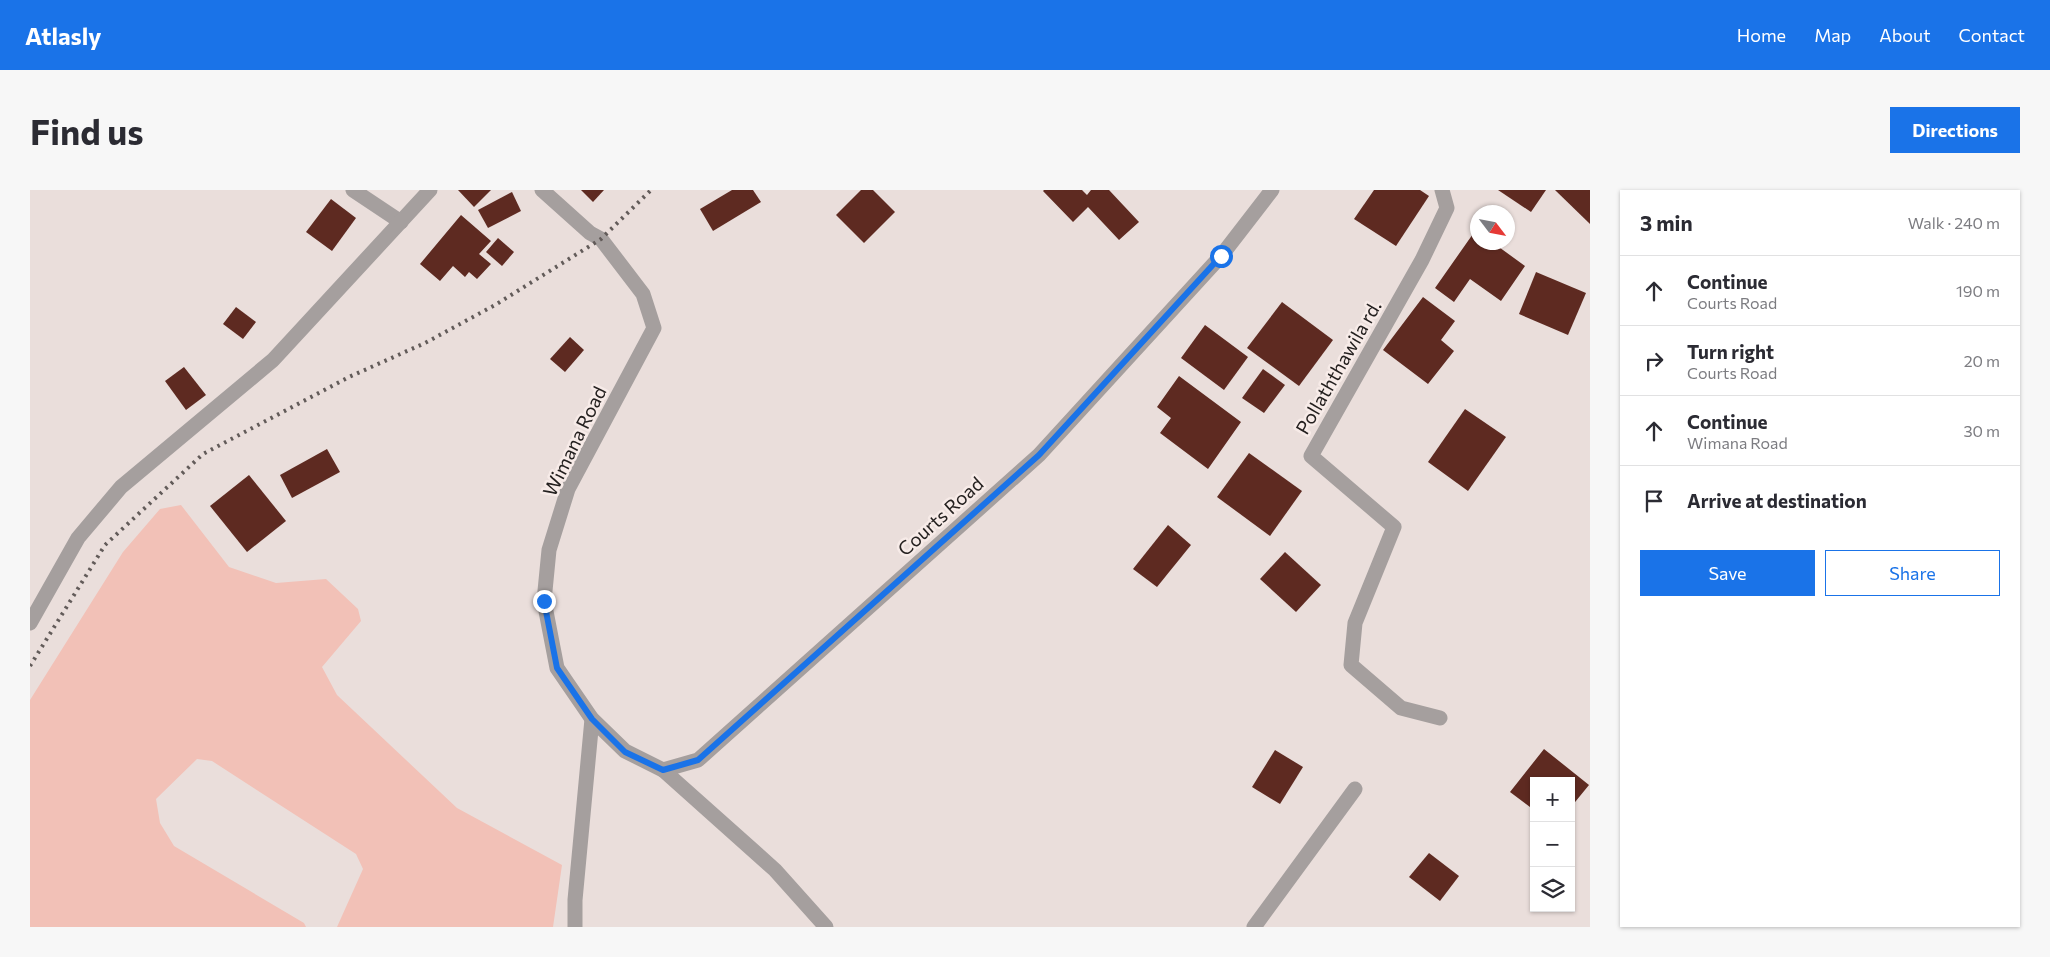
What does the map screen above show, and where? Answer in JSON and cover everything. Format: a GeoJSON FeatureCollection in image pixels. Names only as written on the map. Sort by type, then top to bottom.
{"type":"FeatureCollection","features":[{"type":"Feature","properties":{"kind":"street"},"geometry":{"type":"LineString","coordinates":[[353,190],[401,222]]}},
{"type":"Feature","properties":{"kind":"street"},"geometry":{"type":"LineString","coordinates":[[30,624],[78,538],[121,487],[273,360],[430,190]]}},
{"type":"Feature","properties":{"kind":"street","name":"Wimana Road"},"geometry":{"type":"LineString","coordinates":[[542,190],[590,233],[601,238],[643,294],[654,328],[568,489],[549,550],[544,601],[557,668],[592,719]]}},
{"type":"Feature","properties":{"kind":"street","name":"Courts Road"},"geometry":{"type":"LineString","coordinates":[[663,770],[698,760],[1039,455],[1221,256],[1272,190]]}},
{"type":"Feature","properties":{"kind":"street","name":"Pollaththawila rd."},"geometry":{"type":"LineString","coordinates":[[1440,718],[1401,708],[1351,665],[1355,623],[1394,527],[1311,456],[1422,260],[1447,208],[1442,190]]}},
{"type":"Feature","properties":{"kind":"street"},"geometry":{"type":"LineString","coordinates":[[592,719],[625,752],[663,770],[775,870],[826,927]]}},
{"type":"Feature","properties":{"kind":"street"},"geometry":{"type":"LineString","coordinates":[[575,927],[575,900],[592,719]]}},
{"type":"Feature","properties":{"kind":"street"},"geometry":{"type":"LineString","coordinates":[[1254,927],[1355,789]]}},
{"type":"Feature","properties":{"kind":"shaded area"},"geometry":{"type":"Polygon","coordinates":[[[181,505],[229,567],[276,583],[326,579],[358,609],[361,621],[322,667],[337,695],[457,808],[562,865],[553,927],[337,927],[363,869],[356,854],[212,761],[197,759],[156,799],[160,823],[174,846],[304,923],[306,927],[30,927],[30,700],[123,552],[160,509],[181,505]]]}},
{"type":"Feature","properties":{"kind":"building"},"geometry":{"type":"Polygon","coordinates":[[[458,190],[491,190],[474,207],[458,190]]]}},
{"type":"Feature","properties":{"kind":"building"},"geometry":{"type":"Polygon","coordinates":[[[581,190],[604,190],[593,202],[581,190]]]}},
{"type":"Feature","properties":{"kind":"building"},"geometry":{"type":"Polygon","coordinates":[[[732,190],[753,190],[761,202],[713,231],[700,209],[732,190]]]}},
{"type":"Feature","properties":{"kind":"building"},"geometry":{"type":"Polygon","coordinates":[[[861,190],[873,190],[895,212],[864,243],[836,215],[861,190]]]}},
{"type":"Feature","properties":{"kind":"building"},"geometry":{"type":"Polygon","coordinates":[[[1044,190],[1082,190],[1087,195],[1091,190],[1109,190],[1139,222],[1119,240],[1088,207],[1073,222],[1044,190]]]}},
{"type":"Feature","properties":{"kind":"building"},"geometry":{"type":"Polygon","coordinates":[[[1374,190],[1420,190],[1429,196],[1396,246],[1354,219],[1374,190]]]}},
{"type":"Feature","properties":{"kind":"building"},"geometry":{"type":"Polygon","coordinates":[[[1498,190],[1546,190],[1531,212],[1498,190]]]}},
{"type":"Feature","properties":{"kind":"building"},"geometry":{"type":"Polygon","coordinates":[[[1555,190],[1590,190],[1590,224],[1555,190]]]}},
{"type":"Feature","properties":{"kind":"building"},"geometry":{"type":"Polygon","coordinates":[[[512,192],[521,211],[488,228],[478,210],[512,192]]]}},
{"type":"Feature","properties":{"kind":"building"},"geometry":{"type":"Polygon","coordinates":[[[331,199],[356,218],[332,251],[306,232],[331,199]]]}},
{"type":"Feature","properties":{"kind":"building"},"geometry":{"type":"Polygon","coordinates":[[[461,215],[491,241],[479,254],[491,264],[477,279],[469,272],[465,277],[453,266],[440,281],[420,264],[461,215]]]}},
{"type":"Feature","properties":{"kind":"building"},"geometry":{"type":"Polygon","coordinates":[[[498,238],[514,252],[502,266],[486,252],[498,238]]]}},
{"type":"Feature","properties":{"kind":"building"},"geometry":{"type":"Polygon","coordinates":[[[1470,238],[1470,250],[1503,250],[1525,266],[1501,301],[1470,279],[1454,302],[1435,288],[1470,238]]]}},
{"type":"Feature","properties":{"kind":"building"},"geometry":{"type":"Polygon","coordinates":[[[1536,272],[1586,293],[1568,335],[1519,314],[1536,272]]]}},
{"type":"Feature","properties":{"kind":"building"},"geometry":{"type":"Polygon","coordinates":[[[1423,297],[1455,321],[1441,340],[1454,351],[1428,384],[1383,350],[1423,297]]]}},
{"type":"Feature","properties":{"kind":"building"},"geometry":{"type":"Polygon","coordinates":[[[1282,302],[1333,340],[1299,386],[1247,348],[1282,302]]]}},
{"type":"Feature","properties":{"kind":"building"},"geometry":{"type":"Polygon","coordinates":[[[236,307],[256,322],[243,339],[223,324],[236,307]]]}},
{"type":"Feature","properties":{"kind":"building"},"geometry":{"type":"Polygon","coordinates":[[[1205,325],[1248,357],[1224,390],[1181,358],[1205,325]]]}},
{"type":"Feature","properties":{"kind":"building"},"geometry":{"type":"Polygon","coordinates":[[[570,337],[584,350],[565,372],[550,359],[570,337]]]}},
{"type":"Feature","properties":{"kind":"building"},"geometry":{"type":"Polygon","coordinates":[[[184,367],[206,395],[186,410],[165,381],[184,367]]]}},
{"type":"Feature","properties":{"kind":"building"},"geometry":{"type":"Polygon","coordinates":[[[1263,369],[1285,385],[1264,413],[1242,398],[1263,369]]]}},
{"type":"Feature","properties":{"kind":"building"},"geometry":{"type":"Polygon","coordinates":[[[1179,376],[1241,422],[1208,469],[1160,433],[1171,418],[1157,407],[1179,376]]]}},
{"type":"Feature","properties":{"kind":"building"},"geometry":{"type":"Polygon","coordinates":[[[1465,409],[1506,437],[1468,491],[1428,462],[1465,409]]]}},
{"type":"Feature","properties":{"kind":"building"},"geometry":{"type":"Polygon","coordinates":[[[327,449],[340,472],[292,498],[280,475],[327,449]]]}},
{"type":"Feature","properties":{"kind":"building"},"geometry":{"type":"Polygon","coordinates":[[[1249,453],[1302,491],[1270,536],[1217,497],[1249,453]]]}},
{"type":"Feature","properties":{"kind":"building"},"geometry":{"type":"Polygon","coordinates":[[[249,475],[286,521],[247,552],[210,506],[249,475]]]}},
{"type":"Feature","properties":{"kind":"building"},"geometry":{"type":"Polygon","coordinates":[[[1168,525],[1191,545],[1157,587],[1133,569],[1168,525]]]}},
{"type":"Feature","properties":{"kind":"building"},"geometry":{"type":"Polygon","coordinates":[[[1285,552],[1321,585],[1296,612],[1260,579],[1285,552]]]}},
{"type":"Feature","properties":{"kind":"building"},"geometry":{"type":"Polygon","coordinates":[[[1544,749],[1589,785],[1575,802],[1575,777],[1530,777],[1530,807],[1510,792],[1544,749]]]}},
{"type":"Feature","properties":{"kind":"building"},"geometry":{"type":"Polygon","coordinates":[[[1275,750],[1303,767],[1280,804],[1252,787],[1275,750]]]}},
{"type":"Feature","properties":{"kind":"building"},"geometry":{"type":"Polygon","coordinates":[[[1429,853],[1459,876],[1440,901],[1409,877],[1429,853]]]}},
{"type":"Feature","properties":{"kind":"railway"},"geometry":{"type":"LineString","coordinates":[[30,666],[105,545],[203,454],[349,377],[425,343],[495,305],[601,239],[651,190]]}},
{"type":"Feature","properties":{"kind":"route"},"geometry":{"type":"LineString","coordinates":[[544,601],[557,668],[592,719],[625,752],[663,770],[698,760],[1039,455],[1221,256]]}}]}
